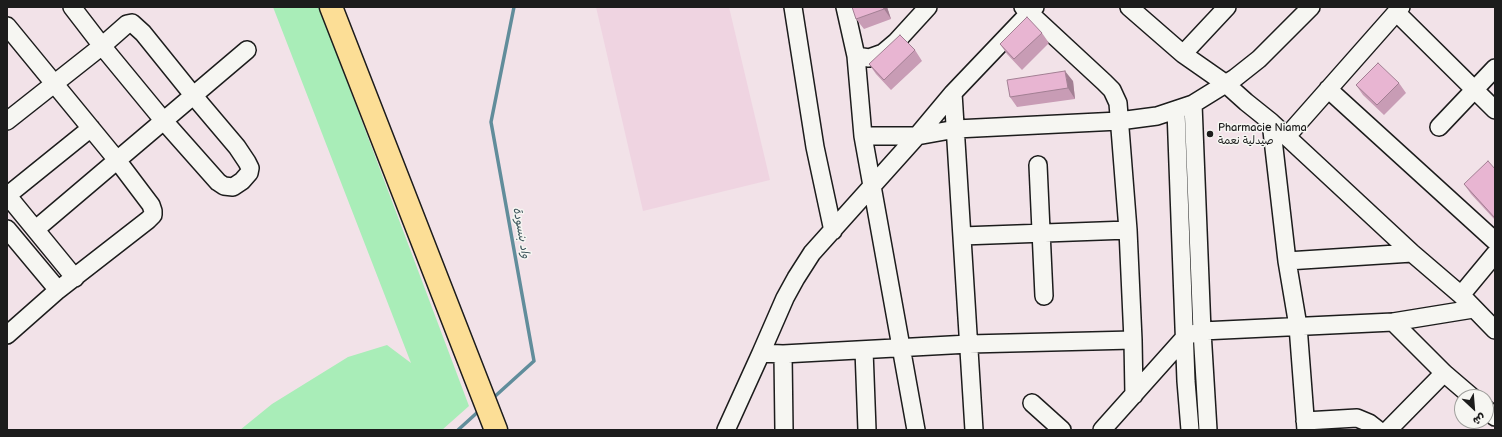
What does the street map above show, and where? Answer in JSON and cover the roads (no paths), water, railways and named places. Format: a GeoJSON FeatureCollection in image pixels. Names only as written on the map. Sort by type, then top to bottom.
{"type":"FeatureCollection","features":[{"type":"Feature","properties":{"kind":"main road"},"geometry":{"type":"LineString","coordinates":[[331,7],[493,421]]}},
{"type":"Feature","properties":{"kind":"street"},"geometry":{"type":"LineString","coordinates":[[7,121],[55,84],[102,46],[127,24],[133,23],[143,33],[193,96],[237,147],[250,168],[249,173],[233,187],[228,187],[218,182],[163,120],[102,46],[72,7]]}},
{"type":"Feature","properties":{"kind":"street"},"geometry":{"type":"LineString","coordinates":[[793,7],[815,146],[833,231]]}},
{"type":"Feature","properties":{"kind":"street"},"geometry":{"type":"LineString","coordinates":[[845,7],[856,56],[863,136],[916,430]]}},
{"type":"Feature","properties":{"kind":"street"},"geometry":{"type":"LineString","coordinates":[[856,56],[869,58],[883,54],[928,7]]}},
{"type":"Feature","properties":{"kind":"street"},"geometry":{"type":"LineString","coordinates":[[1129,7],[1183,54],[1226,84],[1287,136],[1412,253],[1461,295],[1495,330]]}},
{"type":"Feature","properties":{"kind":"street"},"geometry":{"type":"LineString","coordinates":[[863,136],[917,136],[956,129],[1119,121],[1158,116],[1193,104],[1226,84],[1259,59],[1311,7]]}},
{"type":"Feature","properties":{"kind":"street"},"geometry":{"type":"LineString","coordinates":[[1183,54],[1223,8]]}},
{"type":"Feature","properties":{"kind":"street"},"geometry":{"type":"LineString","coordinates":[[726,430],[785,298],[812,253],[1029,9],[1112,90],[1118,103],[1128,230],[1134,395]]}},
{"type":"Feature","properties":{"kind":"street"},"geometry":{"type":"LineString","coordinates":[[1287,136],[1398,10],[1495,110]]}},
{"type":"Feature","properties":{"kind":"street"},"geometry":{"type":"LineString","coordinates":[[7,335],[58,290],[153,215],[151,205],[117,160],[55,84],[9,32]]}},
{"type":"Feature","properties":{"kind":"street"},"geometry":{"type":"LineString","coordinates":[[36,229],[247,50]]}},
{"type":"Feature","properties":{"kind":"street"},"geometry":{"type":"LineString","coordinates":[[1439,126],[1495,68]]}},
{"type":"Feature","properties":{"kind":"street"},"geometry":{"type":"LineString","coordinates":[[1328,89],[1495,241]]}},
{"type":"Feature","properties":{"kind":"street"},"geometry":{"type":"LineString","coordinates":[[953,93],[974,430]]}},
{"type":"Feature","properties":{"kind":"street"},"geometry":{"type":"LineString","coordinates":[[1193,104],[1202,331],[1208,430]]}},
{"type":"Feature","properties":{"kind":"street"},"geometry":{"type":"LineString","coordinates":[[1176,110],[1186,336],[1186,381],[1190,430]]}},
{"type":"Feature","properties":{"kind":"street"},"geometry":{"type":"LineString","coordinates":[[1271,122],[1287,261],[1298,326],[1306,426],[1357,418],[1369,423],[1378,430]]}},
{"type":"Feature","properties":{"kind":"street"},"geometry":{"type":"LineString","coordinates":[[75,278],[7,195],[91,128]]}},
{"type":"Feature","properties":{"kind":"street"},"geometry":{"type":"LineString","coordinates":[[1038,165],[1044,296]]}},
{"type":"Feature","properties":{"kind":"street"},"geometry":{"type":"LineString","coordinates":[[7,229],[58,290]]}},
{"type":"Feature","properties":{"kind":"street"},"geometry":{"type":"LineString","coordinates":[[962,236],[1128,230]]}},
{"type":"Feature","properties":{"kind":"street"},"geometry":{"type":"LineString","coordinates":[[1287,261],[1412,253]]}},
{"type":"Feature","properties":{"kind":"street"},"geometry":{"type":"LineString","coordinates":[[1461,295],[1495,254]]}},
{"type":"Feature","properties":{"kind":"street"},"geometry":{"type":"LineString","coordinates":[[1102,430],[1186,336],[1202,331],[1393,322],[1473,309]]}},
{"type":"Feature","properties":{"kind":"street"},"geometry":{"type":"LineString","coordinates":[[1393,322],[1444,373],[1463,389]]}},
{"type":"Feature","properties":{"kind":"street"},"geometry":{"type":"LineString","coordinates":[[760,353],[783,354],[969,344],[1133,340]]}},
{"type":"Feature","properties":{"kind":"street"},"geometry":{"type":"LineString","coordinates":[[864,350],[867,430]]}},
{"type":"Feature","properties":{"kind":"street"},"geometry":{"type":"LineString","coordinates":[[783,354],[784,430]]}},
{"type":"Feature","properties":{"kind":"street"},"geometry":{"type":"LineString","coordinates":[[1388,430],[1444,373]]}},
{"type":"Feature","properties":{"kind":"street"},"geometry":{"type":"LineString","coordinates":[[1032,403],[1062,430]]}},
{"type":"Feature","properties":{"kind":"waterway","name":"واد بنسودة"},"geometry":{"type":"LineString","coordinates":[[492,399],[534,361],[491,122],[514,7]]}},
{"type":"Feature","properties":{"kind":"waterway","name":"واد بنسودة"},"geometry":{"type":"LineString","coordinates":[[458,430],[480,410]]}},
{"type":"Feature","properties":{"kind":"place","name":"Pharmacie Niama صيدلية نعمة"},"geometry":{"type":"Point","coordinates":[1210,134]}}]}
